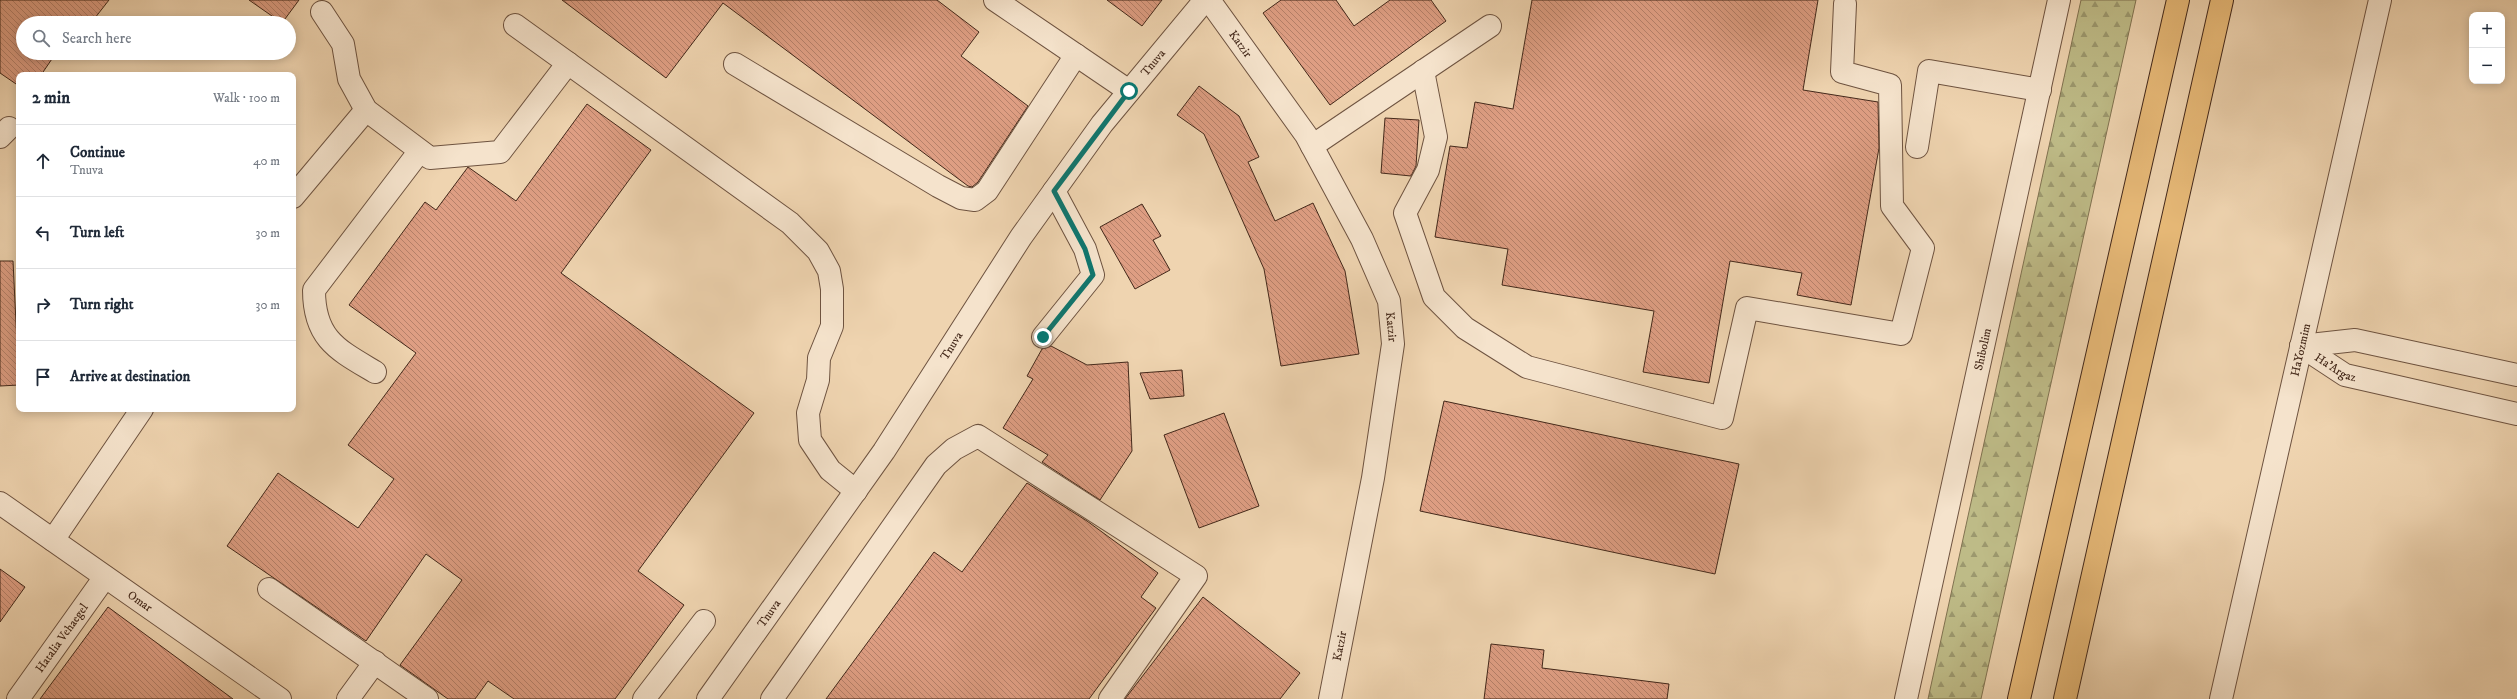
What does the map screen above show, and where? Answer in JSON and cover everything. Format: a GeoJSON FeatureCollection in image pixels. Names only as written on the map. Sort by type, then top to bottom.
{"type":"FeatureCollection","features":[{"type":"Feature","properties":{"kind":"highway"},"geometry":{"type":"LineString","coordinates":[[2019,699],[2178,0]]}},
{"type":"Feature","properties":{"kind":"highway"},"geometry":{"type":"LineString","coordinates":[[2065,699],[2222,0]]}},
{"type":"Feature","properties":{"kind":"street","name":"Tnuva"},"geometry":{"type":"LineString","coordinates":[[708,699],[884,451],[1021,237],[1129,91],[1205,0]]}},
{"type":"Feature","properties":{"kind":"street","name":"Katzir"},"geometry":{"type":"LineString","coordinates":[[1209,0],[1312,146],[1362,239],[1389,301],[1393,344],[1373,478],[1330,699]]}},
{"type":"Feature","properties":{"kind":"street","name":"Shibolim"},"geometry":{"type":"LineString","coordinates":[[1906,699],[2059,0]]}},
{"type":"Feature","properties":{"kind":"street","name":"HaYozmim"},"geometry":{"type":"LineString","coordinates":[[2221,699],[2380,0]]}},
{"type":"Feature","properties":{"kind":"street"},"geometry":{"type":"LineString","coordinates":[[1005,3],[1129,91]]}},
{"type":"Feature","properties":{"kind":"street"},"geometry":{"type":"LineString","coordinates":[[1423,70],[1436,137],[1428,170],[1405,213],[1434,297],[1465,328],[1527,367],[1722,418],[1747,308],[1901,334],[1923,248],[1892,206],[1890,85],[1842,72],[1845,4]]}},
{"type":"Feature","properties":{"kind":"street"},"geometry":{"type":"LineString","coordinates":[[322,12],[343,44],[349,79],[366,110],[419,152],[430,158],[500,152],[568,63]]}},
{"type":"Feature","properties":{"kind":"street"},"geometry":{"type":"LineString","coordinates":[[515,25],[790,223],[818,251],[829,271],[832,289],[832,326],[819,358],[818,380],[808,413],[810,440],[830,470],[856,491]]}},
{"type":"Feature","properties":{"kind":"street"},"geometry":{"type":"LineString","coordinates":[[1312,146],[1490,26]]}},
{"type":"Feature","properties":{"kind":"street"},"geometry":{"type":"LineString","coordinates":[[735,64],[938,186],[961,198],[975,200],[987,192],[1076,54]]}},
{"type":"Feature","properties":{"kind":"street"},"geometry":{"type":"LineString","coordinates":[[1917,147],[1929,71],[2040,90]]}},
{"type":"Feature","properties":{"kind":"street"},"geometry":{"type":"LineString","coordinates":[[296,193],[366,110]]}},
{"type":"Feature","properties":{"kind":"street"},"geometry":{"type":"LineString","coordinates":[[375,372],[336,349],[321,326],[314,310],[314,290],[419,152]]}},
{"type":"Feature","properties":{"kind":"street"},"geometry":{"type":"LineString","coordinates":[[1043,337],[1093,275],[1085,249],[1054,191]]}},
{"type":"Feature","properties":{"kind":"street","name":"Ha'Argaz"},"geometry":{"type":"LineString","coordinates":[[2301,346],[2355,340],[2517,375]]}},
{"type":"Feature","properties":{"kind":"street","name":"Ha'Argaz"},"geometry":{"type":"LineString","coordinates":[[2301,346],[2345,375],[2517,414]]}},
{"type":"Feature","properties":{"kind":"street"},"geometry":{"type":"LineString","coordinates":[[53,540],[140,412]]}},
{"type":"Feature","properties":{"kind":"street"},"geometry":{"type":"LineString","coordinates":[[772,699],[936,465],[954,449],[978,436],[1196,576],[1110,699]]}},
{"type":"Feature","properties":{"kind":"street","name":"Omar"},"geometry":{"type":"LineString","coordinates":[[0,503],[280,699]]}},
{"type":"Feature","properties":{"kind":"street","name":"Hatalia Vehaegel"},"geometry":{"type":"LineString","coordinates":[[18,699],[105,577]]}},
{"type":"Feature","properties":{"kind":"street"},"geometry":{"type":"LineString","coordinates":[[269,589],[427,699]]}},
{"type":"Feature","properties":{"kind":"street"},"geometry":{"type":"LineString","coordinates":[[644,699],[704,621]]}},
{"type":"Feature","properties":{"kind":"street"},"geometry":{"type":"LineString","coordinates":[[348,699],[375,662]]}},
{"type":"Feature","properties":{"kind":"green space"},"geometry":{"type":"Polygon","coordinates":[[[2081,0],[2136,0],[1981,699],[1928,699],[2081,0]]]}},
{"type":"Feature","properties":{"kind":"building"},"geometry":{"type":"Polygon","coordinates":[[[0,0],[109,0],[96,16],[16,16],[16,60],[51,60],[43,72],[16,72],[16,84],[0,73],[0,0]]]}},
{"type":"Feature","properties":{"kind":"building"},"geometry":{"type":"Polygon","coordinates":[[[249,0],[299,0],[287,16],[272,16],[249,0]]]}},
{"type":"Feature","properties":{"kind":"building"},"geometry":{"type":"Polygon","coordinates":[[[562,0],[937,0],[979,32],[961,56],[1028,106],[978,182],[972,187],[968,186],[723,3],[666,78],[562,0]]]}},
{"type":"Feature","properties":{"kind":"building"},"geometry":{"type":"Polygon","coordinates":[[[1107,0],[1162,0],[1142,26],[1107,0]]]}},
{"type":"Feature","properties":{"kind":"building"},"geometry":{"type":"Polygon","coordinates":[[[1281,0],[1336,0],[1354,26],[1390,0],[1431,0],[1446,21],[1330,105],[1263,13],[1281,0]]]}},
{"type":"Feature","properties":{"kind":"building"},"geometry":{"type":"Polygon","coordinates":[[[1532,0],[1818,0],[1803,90],[1878,102],[1879,148],[1851,305],[1797,295],[1802,273],[1730,261],[1709,383],[1643,372],[1654,311],[1502,285],[1508,249],[1435,237],[1450,146],[1467,148],[1475,102],[1513,109],[1532,0]]]}},
{"type":"Feature","properties":{"kind":"building"},"geometry":{"type":"Polygon","coordinates":[[[1199,86],[1239,116],[1259,157],[1248,162],[1275,221],[1313,203],[1345,271],[1359,354],[1281,366],[1264,269],[1204,134],[1177,115],[1199,86]]]}},
{"type":"Feature","properties":{"kind":"building"},"geometry":{"type":"Polygon","coordinates":[[[587,104],[651,150],[561,273],[754,413],[638,571],[684,605],[615,699],[514,699],[488,681],[475,699],[448,699],[400,665],[462,580],[426,554],[366,641],[227,546],[278,473],[358,528],[394,479],[348,445],[416,353],[349,305],[425,202],[436,210],[468,167],[516,201],[587,104]]]}},
{"type":"Feature","properties":{"kind":"building"},"geometry":{"type":"Polygon","coordinates":[[[1385,118],[1419,120],[1416,166],[1411,176],[1381,173],[1385,118]]]}},
{"type":"Feature","properties":{"kind":"building"},"geometry":{"type":"Polygon","coordinates":[[[1142,204],[1161,236],[1153,240],[1170,270],[1135,289],[1100,227],[1142,204]]]}},
{"type":"Feature","properties":{"kind":"building"},"geometry":{"type":"Polygon","coordinates":[[[0,261],[13,261],[16,323],[16,385],[0,386],[0,261]]]}},
{"type":"Feature","properties":{"kind":"building"},"geometry":{"type":"Polygon","coordinates":[[[1051,346],[1087,365],[1128,362],[1132,451],[1100,500],[1042,462],[1048,455],[1003,428],[1033,379],[1027,376],[1042,349],[1051,346]]]}},
{"type":"Feature","properties":{"kind":"building"},"geometry":{"type":"Polygon","coordinates":[[[1182,370],[1184,396],[1150,399],[1140,373],[1182,370]]]}},
{"type":"Feature","properties":{"kind":"building"},"geometry":{"type":"Polygon","coordinates":[[[1444,401],[1739,464],[1715,574],[1420,511],[1444,401]]]}},
{"type":"Feature","properties":{"kind":"building"},"geometry":{"type":"Polygon","coordinates":[[[1224,413],[1259,506],[1199,528],[1164,435],[1224,413]]]}},
{"type":"Feature","properties":{"kind":"building"},"geometry":{"type":"Polygon","coordinates":[[[1027,483],[1087,521],[1158,573],[1141,597],[1156,608],[1089,699],[826,699],[934,552],[962,572],[1027,483]]]}},
{"type":"Feature","properties":{"kind":"building"},"geometry":{"type":"Polygon","coordinates":[[[0,569],[25,587],[0,622],[0,569]]]}},
{"type":"Feature","properties":{"kind":"building"},"geometry":{"type":"Polygon","coordinates":[[[1203,597],[1300,673],[1280,699],[1125,699],[1203,597]]]}},
{"type":"Feature","properties":{"kind":"building"},"geometry":{"type":"Polygon","coordinates":[[[108,607],[233,699],[40,699],[108,607]]]}},
{"type":"Feature","properties":{"kind":"building"},"geometry":{"type":"Polygon","coordinates":[[[1491,644],[1544,650],[1542,668],[1669,684],[1667,699],[1484,699],[1491,644]]]}},
{"type":"Feature","properties":{"kind":"route"},"geometry":{"type":"LineString","coordinates":[[1043,337],[1093,275],[1085,249],[1054,191],[1102,124],[1129,91]]}}]}
